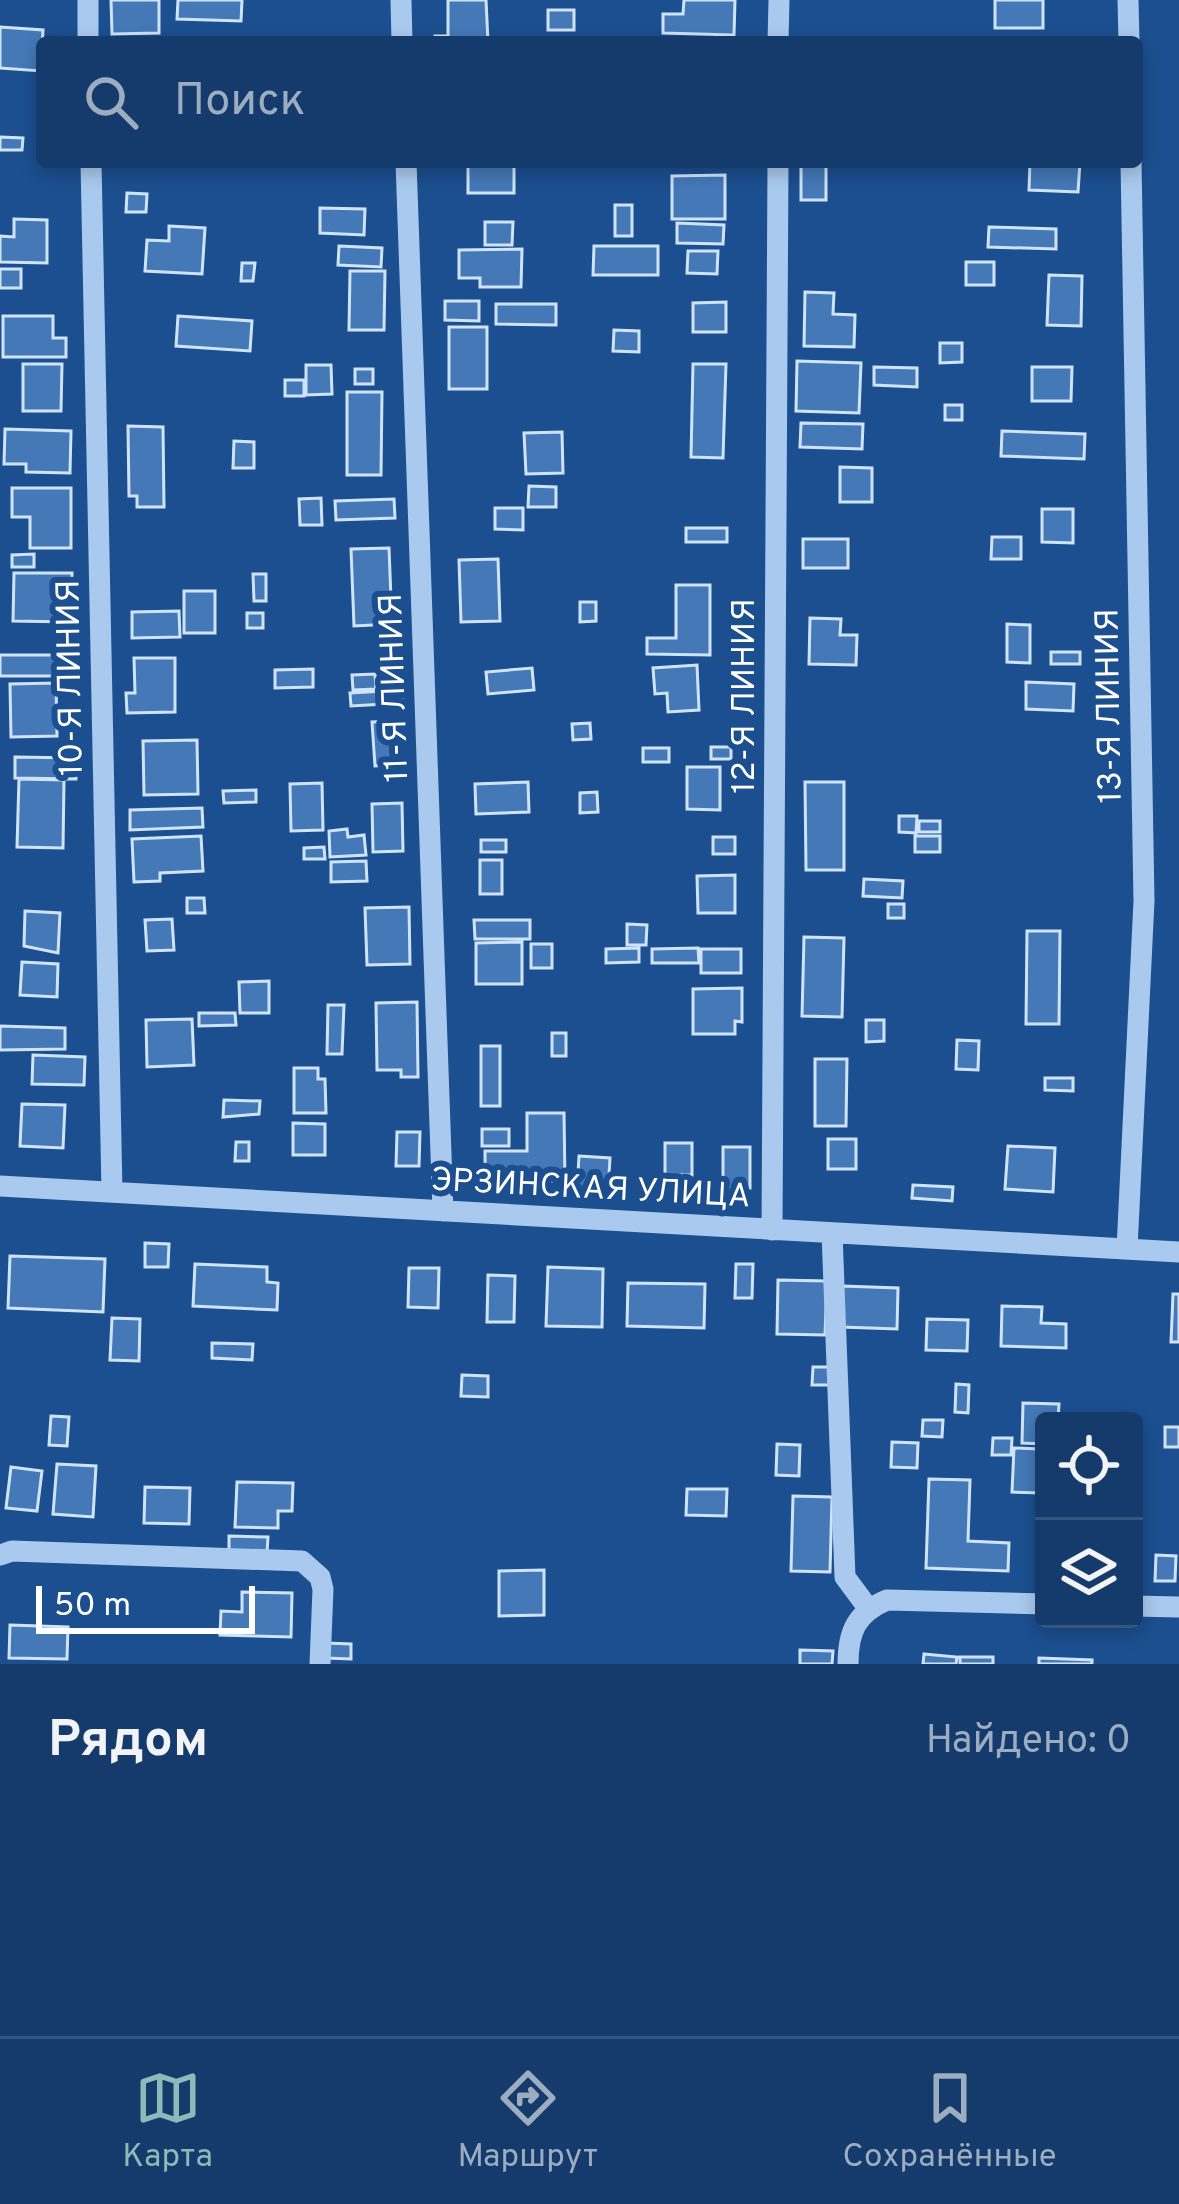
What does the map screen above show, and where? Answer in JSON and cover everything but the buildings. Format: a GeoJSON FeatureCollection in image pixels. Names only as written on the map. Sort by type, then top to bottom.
{"type":"FeatureCollection","features":[{"type":"Feature","properties":{"kind":"street"},"geometry":{"type":"LineString","coordinates":[[88,0],[88,36]]}},
{"type":"Feature","properties":{"kind":"street"},"geometry":{"type":"LineString","coordinates":[[400,0],[402,36]]}},
{"type":"Feature","properties":{"kind":"street"},"geometry":{"type":"LineString","coordinates":[[778,0],[778,36]]}},
{"type":"Feature","properties":{"kind":"street"},"geometry":{"type":"LineString","coordinates":[[1128,0],[1129,36]]}},
{"type":"Feature","properties":{"kind":"street","name":"10-Я ЛИНИЯ"},"geometry":{"type":"LineString","coordinates":[[91,168],[112,1192]]}},
{"type":"Feature","properties":{"kind":"street","name":"11-Я ЛИНИЯ"},"geometry":{"type":"LineString","coordinates":[[406,168],[443,1211]]}},
{"type":"Feature","properties":{"kind":"street","name":"12-Я ЛИНИЯ"},"geometry":{"type":"LineString","coordinates":[[772,1229],[778,168]]}},
{"type":"Feature","properties":{"kind":"street","name":"13-Я ЛИНИЯ"},"geometry":{"type":"LineString","coordinates":[[1127,1249],[1144,902],[1131,168]]}},
{"type":"Feature","properties":{"kind":"street","name":"ЭРЗИНСКАЯ УЛИЦА"},"geometry":{"type":"LineString","coordinates":[[0,1186],[1179,1252]]}},
{"type":"Feature","properties":{"kind":"street"},"geometry":{"type":"LineString","coordinates":[[832,1233],[845,1577],[868,1608]]}},
{"type":"Feature","properties":{"kind":"street"},"geometry":{"type":"LineString","coordinates":[[0,1555],[12,1551],[302,1561],[320,1577],[322,1588],[320,1664]]}},
{"type":"Feature","properties":{"kind":"street"},"geometry":{"type":"LineString","coordinates":[[848,1664],[848,1640],[856,1621],[868,1608],[887,1600],[1035,1604]]}},
{"type":"Feature","properties":{"kind":"street"},"geometry":{"type":"LineString","coordinates":[[1143,1606],[1179,1607]]}}]}
